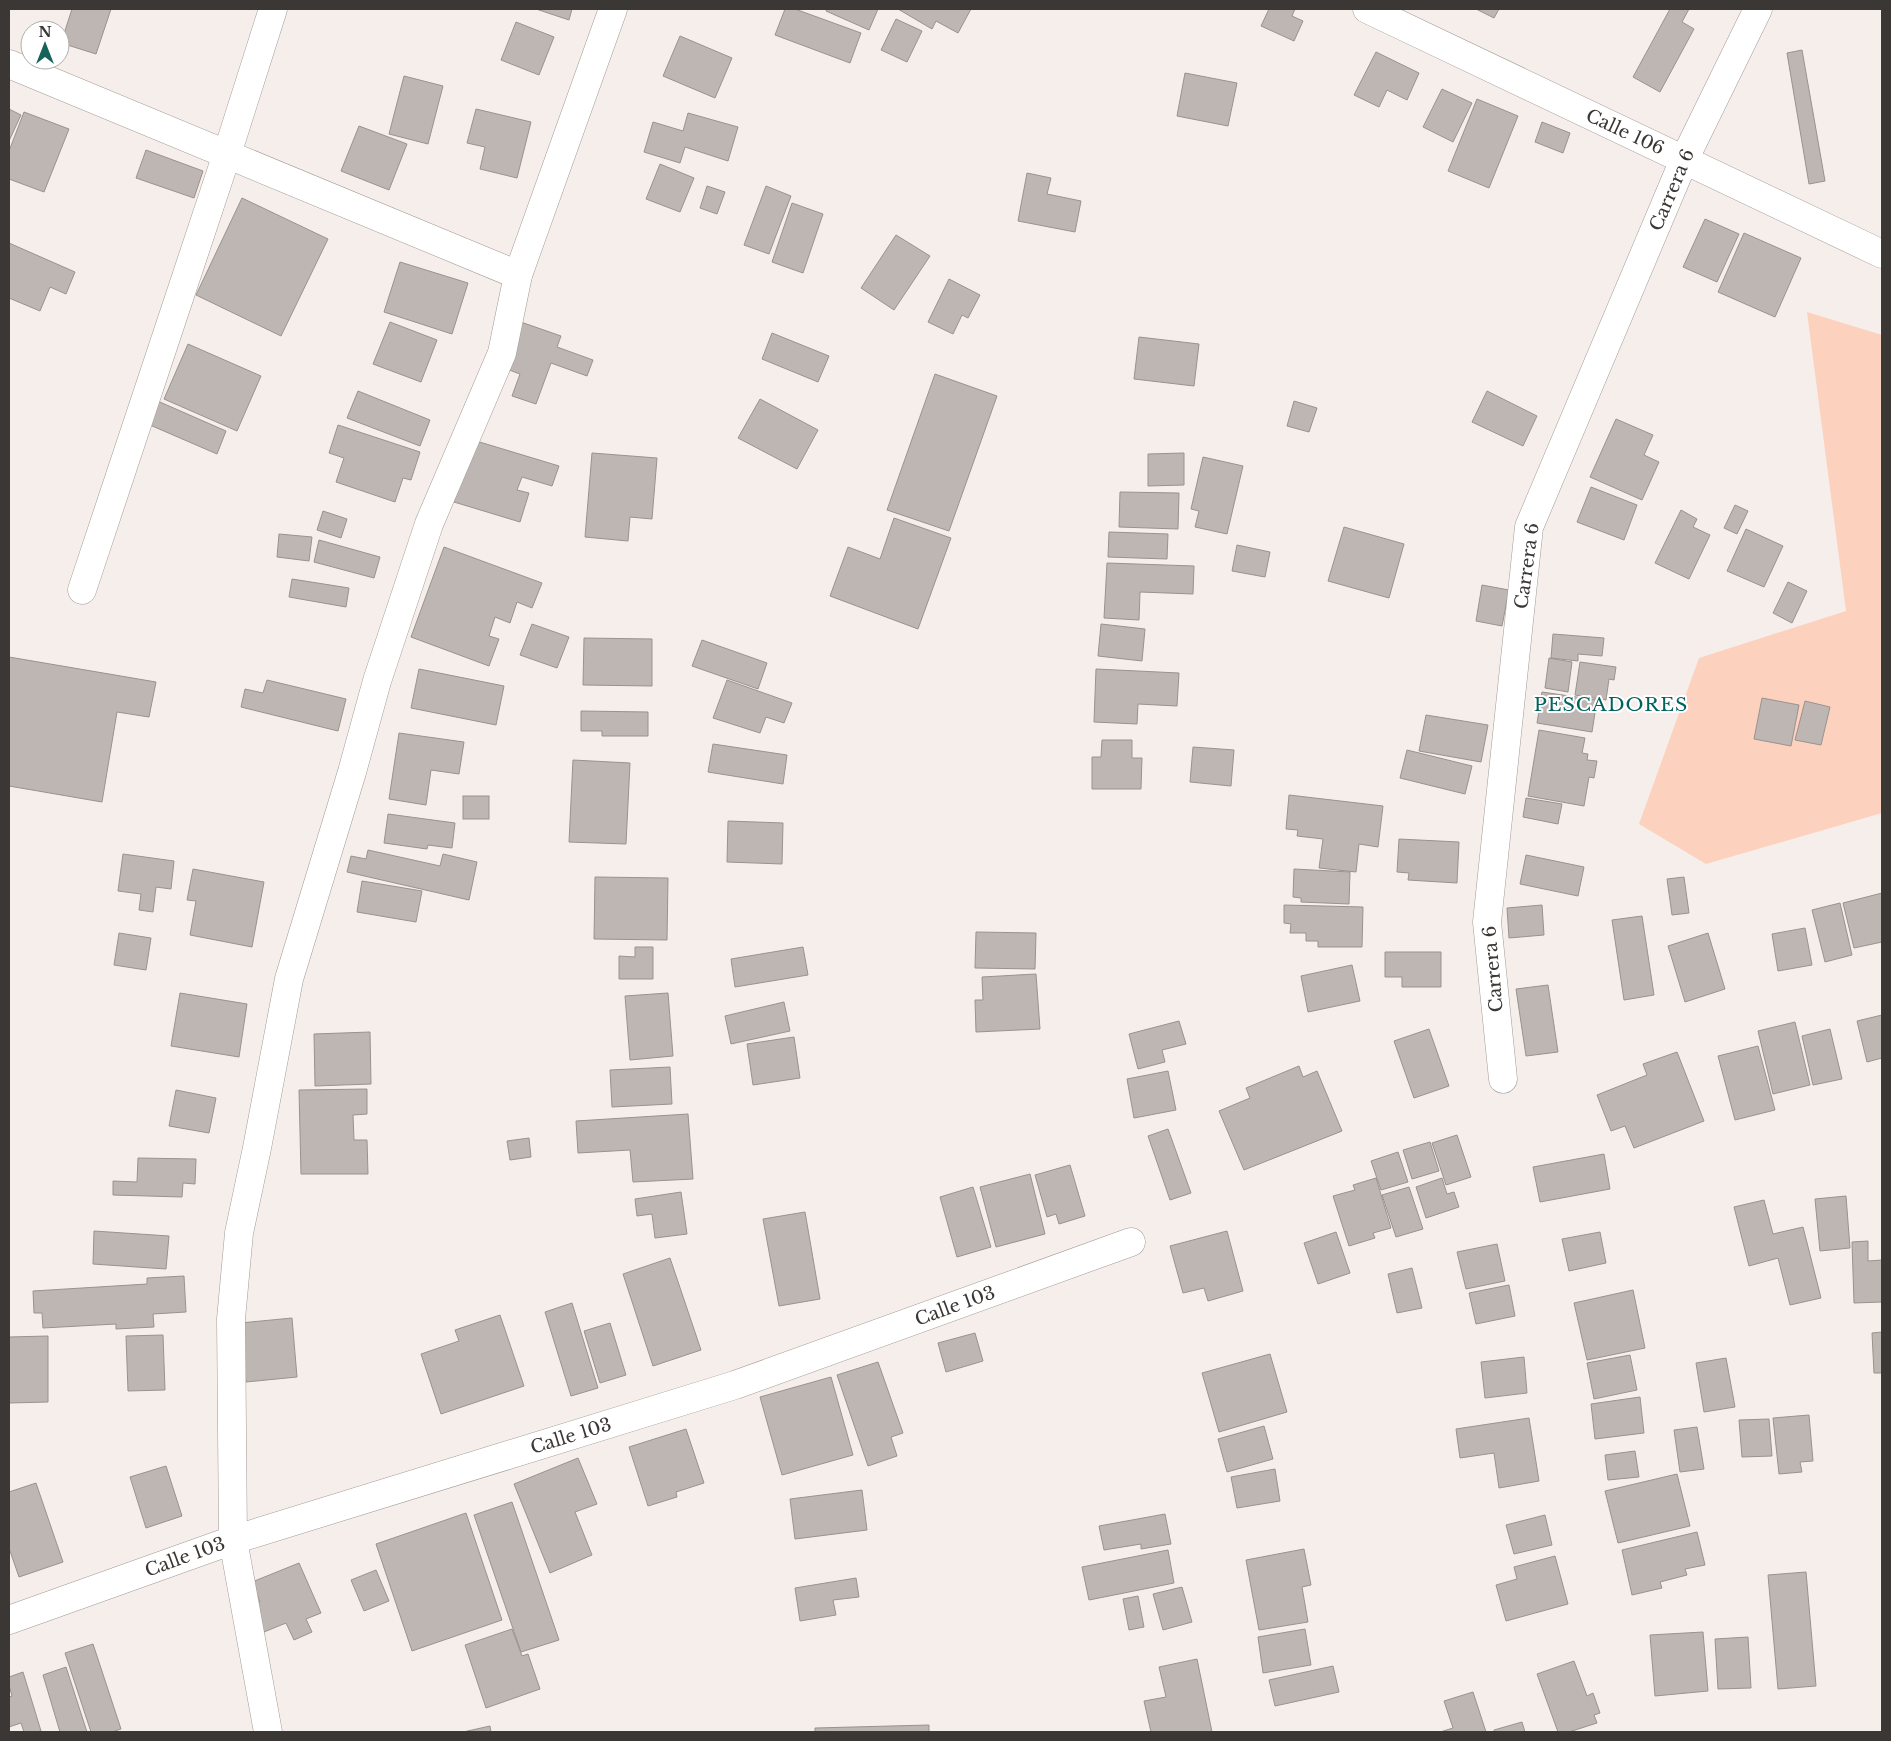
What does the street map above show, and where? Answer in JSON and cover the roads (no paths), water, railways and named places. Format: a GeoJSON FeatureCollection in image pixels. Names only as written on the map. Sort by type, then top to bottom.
{"type":"FeatureCollection","features":[{"type":"Feature","properties":{"kind":"street"},"geometry":{"type":"LineString","coordinates":[[82,590],[228,154],[273,9]]}},
{"type":"Feature","properties":{"kind":"street"},"geometry":{"type":"LineString","coordinates":[[268,1732],[233,1540],[231,1319],[239,1233],[258,1148],[289,979],[352,772],[377,682],[429,524],[502,353],[518,275],[613,9]]}},
{"type":"Feature","properties":{"kind":"street","name":"Calle 106"},"geometry":{"type":"LineString","coordinates":[[1367,9],[1882,254]]}},
{"type":"Feature","properties":{"kind":"street","name":"Carrera 6"},"geometry":{"type":"LineString","coordinates":[[1503,1079],[1487,922],[1529,527],[1684,160],[1758,9]]}},
{"type":"Feature","properties":{"kind":"street"},"geometry":{"type":"LineString","coordinates":[[9,64],[518,275]]}},
{"type":"Feature","properties":{"kind":"street","name":"Calle 103"},"geometry":{"type":"LineString","coordinates":[[9,1620],[233,1540],[735,1385],[1131,1242]]}},
{"type":"Feature","properties":{"kind":"district","name":"PESCADORES"},"geometry":{"type":"Point","coordinates":[1611,704]}}]}
